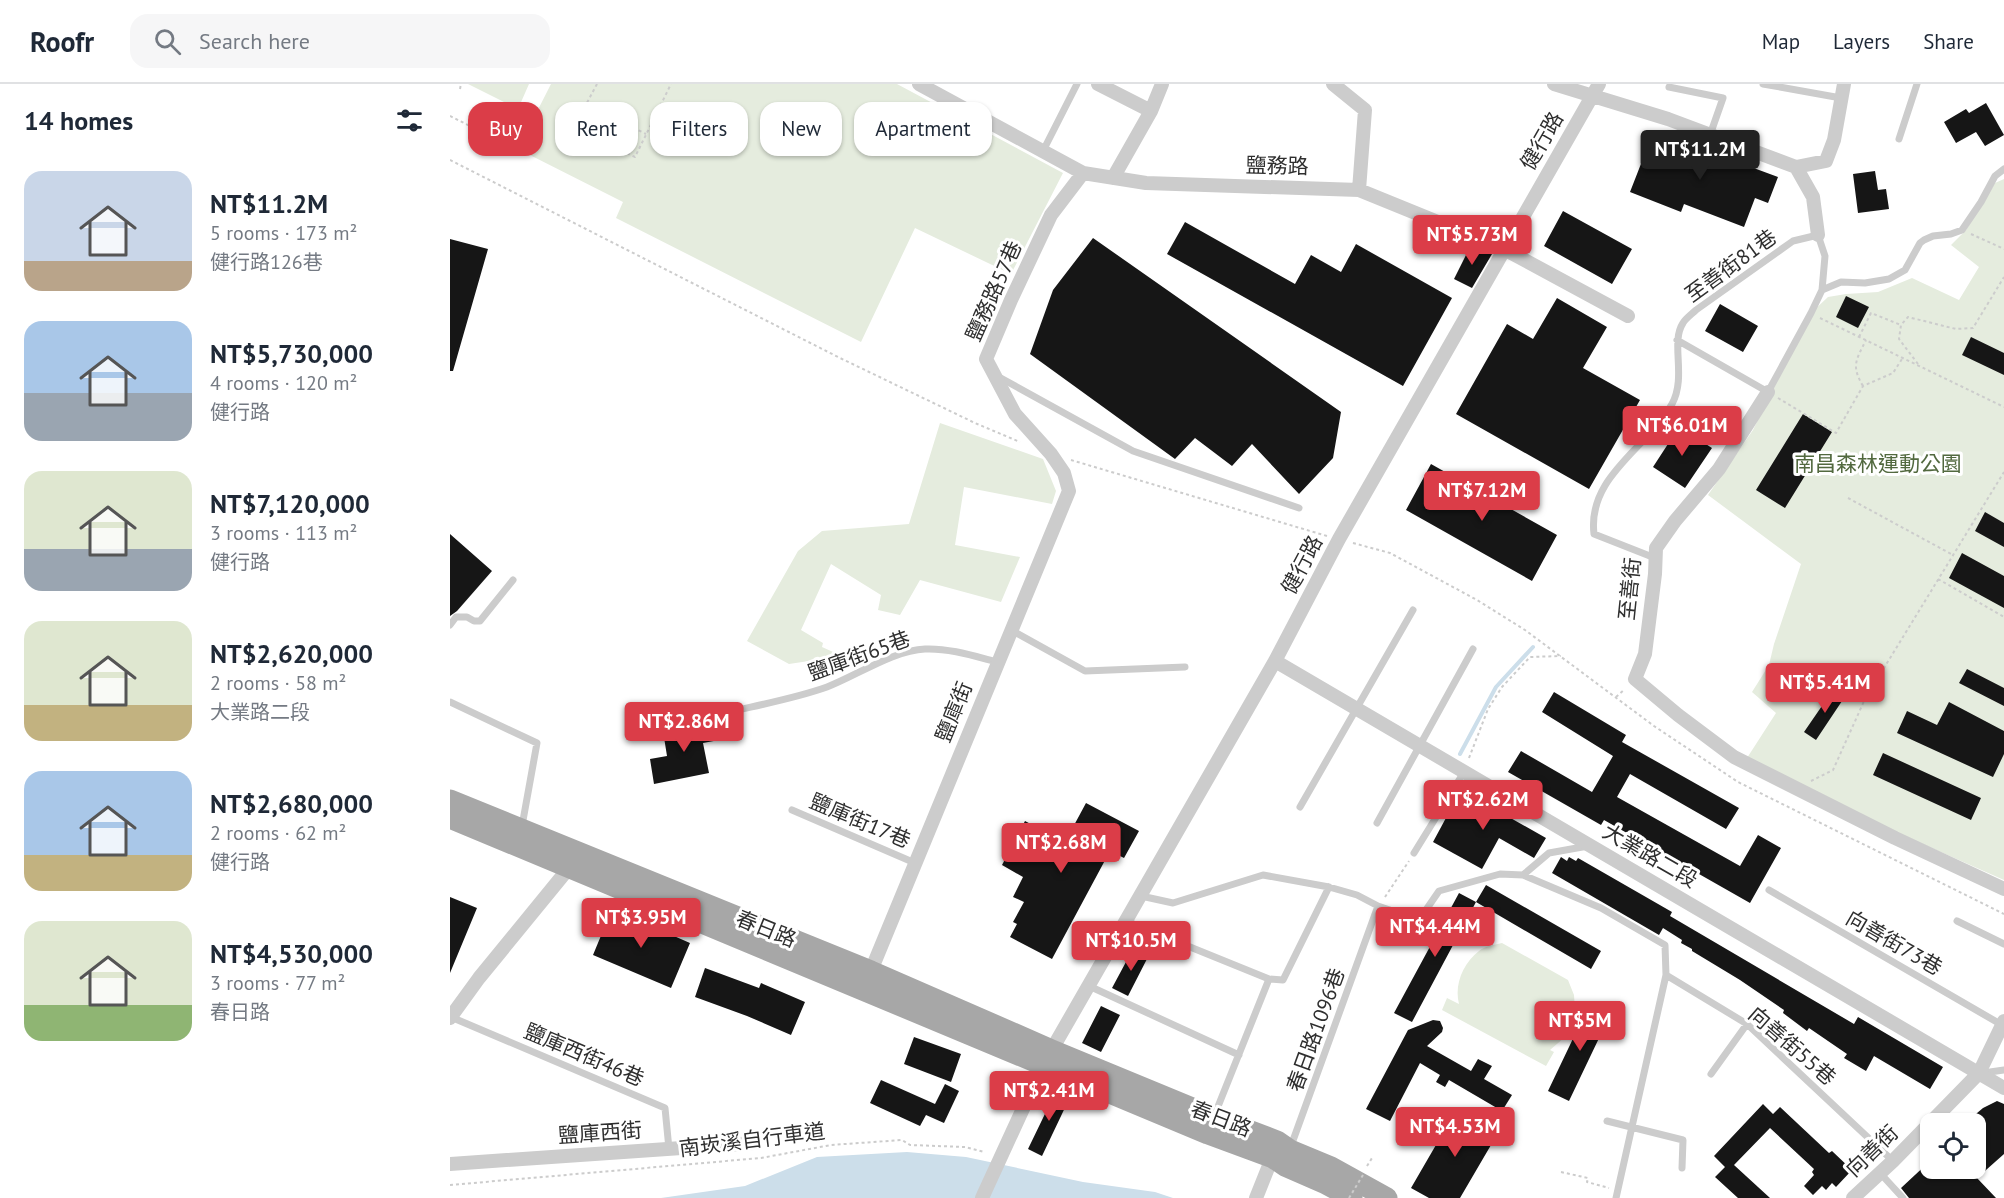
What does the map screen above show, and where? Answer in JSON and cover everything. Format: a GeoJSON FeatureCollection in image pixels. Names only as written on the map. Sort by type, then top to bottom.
{"type":"FeatureCollection","features":[{"type":"Feature","properties":{"kind":"main road","name":"春日路"},"geometry":{"type":"LineString","coordinates":[[450,800],[521,829],[574,861]]}},
{"type":"Feature","properties":{"kind":"main road","name":"春日路"},"geometry":{"type":"LineString","coordinates":[[450,818],[574,861],[867,980],[1047,1058],[1281,1154],[1331,1167],[1387,1198]]}},
{"type":"Feature","properties":{"kind":"main road","name":"春日路"},"geometry":{"type":"LineString","coordinates":[[1281,1154],[1350,1198]]}},
{"type":"Feature","properties":{"kind":"street","name":"鹽務路"},"geometry":{"type":"LineString","coordinates":[[919,84],[1083,173],[1146,183],[1359,190],[1504,249],[1628,316]]}},
{"type":"Feature","properties":{"kind":"street"},"geometry":{"type":"LineString","coordinates":[[1098,84],[1151,111]]}},
{"type":"Feature","properties":{"kind":"street"},"geometry":{"type":"LineString","coordinates":[[1113,178],[1151,111],[1162,84]]}},
{"type":"Feature","properties":{"kind":"street"},"geometry":{"type":"LineString","coordinates":[[1333,84],[1365,110],[1359,190]]}},
{"type":"Feature","properties":{"kind":"street"},"geometry":{"type":"LineString","coordinates":[[1554,84],[1595,90],[1796,166],[1826,161],[1834,140],[1843,91]]}},
{"type":"Feature","properties":{"kind":"street","name":"健行路"},"geometry":{"type":"LineString","coordinates":[[982,1198],[1047,1058],[1275,662],[1339,539],[1595,90]]}},
{"type":"Feature","properties":{"kind":"street"},"geometry":{"type":"LineString","coordinates":[[1796,166],[1813,197],[1818,235]]}},
{"type":"Feature","properties":{"kind":"street","name":"鹽務路57巷"},"geometry":{"type":"LineString","coordinates":[[1051,454],[1015,414],[986,358],[1051,215],[1083,173]]}},
{"type":"Feature","properties":{"kind":"street","name":"至善街"},"geometry":{"type":"LineString","coordinates":[[1768,392],[1719,469],[1675,521],[1656,548],[1645,654],[1635,679],[1734,757],[1895,838],[2004,889]]}},
{"type":"Feature","properties":{"kind":"street","name":"鹽庫街"},"geometry":{"type":"LineString","coordinates":[[867,980],[1069,490],[1064,473],[1051,454]]}},
{"type":"Feature","properties":{"kind":"street","name":"大業路二段"},"geometry":{"type":"LineString","coordinates":[[1275,662],[2004,1088]]}},
{"type":"Feature","properties":{"kind":"street"},"geometry":{"type":"LineString","coordinates":[[450,1017],[574,861]]}},
{"type":"Feature","properties":{"kind":"street","name":"向善街"},"geometry":{"type":"LineString","coordinates":[[1853,1198],[1893,1161],[1979,1073],[2003,1023]]}},
{"type":"Feature","properties":{"kind":"street","name":"鹽庫西街"},"geometry":{"type":"LineString","coordinates":[[450,1164],[754,1143]]}},
{"type":"Feature","properties":{"kind":"street"},"geometry":{"type":"LineString","coordinates":[[1257,1196],[1281,1154]]}},
{"type":"Feature","properties":{"kind":"lane"},"geometry":{"type":"LineString","coordinates":[[1043,151],[1077,84]]}},
{"type":"Feature","properties":{"kind":"lane"},"geometry":{"type":"LineString","coordinates":[[1763,84],[1843,91]]}},
{"type":"Feature","properties":{"kind":"lane"},"geometry":{"type":"LineString","coordinates":[[1899,140],[1917,84]]}},
{"type":"Feature","properties":{"kind":"lane"},"geometry":{"type":"LineString","coordinates":[[1669,87],[1723,99],[1710,135]]}},
{"type":"Feature","properties":{"kind":"lane"},"geometry":{"type":"LineString","coordinates":[[1822,290],[1841,282],[1865,283],[1889,279],[1905,270],[1924,240],[1962,230],[1995,176],[2004,169]]}},
{"type":"Feature","properties":{"kind":"lane","name":"至善街"},"geometry":{"type":"LineString","coordinates":[[1768,392],[1783,368],[1822,290],[1825,256],[1818,235]]}},
{"type":"Feature","properties":{"kind":"lane","name":"至善街81巷"},"geometry":{"type":"LineString","coordinates":[[1677,340],[1682,324],[1696,309],[1793,241],[1818,235]]}},
{"type":"Feature","properties":{"kind":"lane"},"geometry":{"type":"LineString","coordinates":[[1677,340],[1768,392]]}},
{"type":"Feature","properties":{"kind":"lane"},"geometry":{"type":"LineString","coordinates":[[1655,558],[1594,534],[1592,518],[1606,484],[1620,464],[1658,424],[1673,403],[1680,380],[1677,340]]}},
{"type":"Feature","properties":{"kind":"lane"},"geometry":{"type":"LineString","coordinates":[[994,374],[1133,450],[1299,508]]}},
{"type":"Feature","properties":{"kind":"lane"},"geometry":{"type":"LineString","coordinates":[[450,625],[456,617],[467,617],[480,621],[513,580]]}},
{"type":"Feature","properties":{"kind":"lane"},"geometry":{"type":"LineString","coordinates":[[1300,807],[1413,610]]}},
{"type":"Feature","properties":{"kind":"lane"},"geometry":{"type":"LineString","coordinates":[[1011,630],[1085,671],[1185,667]]}},
{"type":"Feature","properties":{"kind":"lane","name":"鹽庫街65巷"},"geometry":{"type":"LineString","coordinates":[[733,711],[824,688],[886,659],[924,649],[956,652],[997,662]]}},
{"type":"Feature","properties":{"kind":"lane"},"geometry":{"type":"LineString","coordinates":[[1377,823],[1473,649]]}},
{"type":"Feature","properties":{"kind":"lane"},"geometry":{"type":"LineString","coordinates":[[450,702],[537,743],[521,829]]}},
{"type":"Feature","properties":{"kind":"lane"},"geometry":{"type":"LineString","coordinates":[[1414,854],[1457,768]]}},
{"type":"Feature","properties":{"kind":"lane","name":"鹽庫街17巷"},"geometry":{"type":"LineString","coordinates":[[792,810],[915,863]]}},
{"type":"Feature","properties":{"kind":"lane"},"geometry":{"type":"LineString","coordinates":[[1522,875],[1549,853],[1590,846]]}},
{"type":"Feature","properties":{"kind":"lane"},"geometry":{"type":"LineString","coordinates":[[1141,896],[1173,903],[1263,875],[1329,887],[1357,895],[1378,906],[1419,920],[1439,891],[1500,874],[1522,875],[1602,908],[1665,945],[1666,975],[1616,1194]]}},
{"type":"Feature","properties":{"kind":"lane"},"geometry":{"type":"LineString","coordinates":[[1126,921],[1269,979],[1283,980],[1329,887]]}},
{"type":"Feature","properties":{"kind":"lane","name":"向善街73巷"},"geometry":{"type":"LineString","coordinates":[[1769,890],[2003,1023]]}},
{"type":"Feature","properties":{"kind":"lane","name":"春日路1096巷"},"geometry":{"type":"LineString","coordinates":[[1281,1154],[1378,906]]}},
{"type":"Feature","properties":{"kind":"lane"},"geometry":{"type":"LineString","coordinates":[[1957,921],[2004,944]]}},
{"type":"Feature","properties":{"kind":"lane","name":"向善街55巷"},"geometry":{"type":"LineString","coordinates":[[1666,975],[1747,1024],[1893,1161]]}},
{"type":"Feature","properties":{"kind":"lane"},"geometry":{"type":"LineString","coordinates":[[1211,1125],[1269,979]]}},
{"type":"Feature","properties":{"kind":"lane"},"geometry":{"type":"LineString","coordinates":[[1089,986],[1239,1055]]}},
{"type":"Feature","properties":{"kind":"lane","name":"鹽庫西街46巷"},"geometry":{"type":"LineString","coordinates":[[450,1017],[665,1108],[669,1149]]}},
{"type":"Feature","properties":{"kind":"lane"},"geometry":{"type":"LineString","coordinates":[[1711,1074],[1747,1024]]}},
{"type":"Feature","properties":{"kind":"lane"},"geometry":{"type":"LineString","coordinates":[[1979,1073],[2004,1070]]}},
{"type":"Feature","properties":{"kind":"lane"},"geometry":{"type":"LineString","coordinates":[[1607,1121],[1683,1140],[1682,1168]]}},
{"type":"Feature","properties":{"kind":"lane"},"geometry":{"type":"LineString","coordinates":[[1880,1173],[1903,1198]]}},
{"type":"Feature","properties":{"kind":"path"},"geometry":{"type":"LineString","coordinates":[[460,89],[461,84]]}},
{"type":"Feature","properties":{"kind":"path"},"geometry":{"type":"LineString","coordinates":[[587,102],[597,84]]}},
{"type":"Feature","properties":{"kind":"path"},"geometry":{"type":"LineString","coordinates":[[638,151],[671,84]]}},
{"type":"Feature","properties":{"kind":"path"},"geometry":{"type":"LineString","coordinates":[[450,116],[468,125]]}},
{"type":"Feature","properties":{"kind":"path"},"geometry":{"type":"LineString","coordinates":[[638,130],[646,134]]}},
{"type":"Feature","properties":{"kind":"path"},"geometry":{"type":"LineString","coordinates":[[450,160],[838,357],[975,423],[1029,445]]}},
{"type":"Feature","properties":{"kind":"path"},"geometry":{"type":"LineString","coordinates":[[1962,230],[2004,249]]}},
{"type":"Feature","properties":{"kind":"path"},"geometry":{"type":"LineString","coordinates":[[1920,366],[1899,339],[1901,325],[1908,317],[1956,329],[1973,328],[2004,277]]}},
{"type":"Feature","properties":{"kind":"path"},"geometry":{"type":"LineString","coordinates":[[1859,337],[1871,313],[1901,325]]}},
{"type":"Feature","properties":{"kind":"path"},"geometry":{"type":"LineString","coordinates":[[1811,314],[2004,407]]}},
{"type":"Feature","properties":{"kind":"path"},"geometry":{"type":"LineString","coordinates":[[1863,387],[1857,376],[1855,362],[1866,340]]}},
{"type":"Feature","properties":{"kind":"path"},"geometry":{"type":"LineString","coordinates":[[1768,392],[1836,433],[1863,387],[1893,373],[1903,358]]}},
{"type":"Feature","properties":{"kind":"path"},"geometry":{"type":"LineString","coordinates":[[1070,459],[1333,537]]}},
{"type":"Feature","properties":{"kind":"path"},"geometry":{"type":"LineString","coordinates":[[1797,789],[1833,770],[1865,699],[2004,472]]}},
{"type":"Feature","properties":{"kind":"path"},"geometry":{"type":"LineString","coordinates":[[1848,498],[1953,555]]}},
{"type":"Feature","properties":{"kind":"path"},"geometry":{"type":"LineString","coordinates":[[1344,540],[1389,553],[1477,600],[1546,645]]}},
{"type":"Feature","properties":{"kind":"path"},"geometry":{"type":"LineString","coordinates":[[1938,579],[2004,617]]}},
{"type":"Feature","properties":{"kind":"path"},"geometry":{"type":"LineString","coordinates":[[1457,768],[1502,687],[1530,657],[1561,656]]}},
{"type":"Feature","properties":{"kind":"path"},"geometry":{"type":"LineString","coordinates":[[1386,895],[1414,854]]}},
{"type":"Feature","properties":{"kind":"path","name":"南崁溪自行車道"},"geometry":{"type":"LineString","coordinates":[[450,1185],[761,1158],[831,1145],[902,1140],[910,1145],[965,1147],[984,1152]]}},
{"type":"Feature","properties":{"kind":"path"},"geometry":{"type":"LineString","coordinates":[[1561,1172],[1588,1178],[1587,1182],[1616,1194]]}},
{"type":"Feature","properties":{"kind":"path"},"geometry":{"type":"LineString","coordinates":[[1350,1198],[1363,1174]]}},
{"type":"Feature","properties":{"kind":"green space"},"geometry":{"type":"Polygon","coordinates":[[[468,84],[529,84],[521,102],[504,102],[468,84]]]}},
{"type":"Feature","properties":{"kind":"green space"},"geometry":{"type":"Polygon","coordinates":[[[551,84],[897,84],[931,102],[854,102],[854,156],[992,156],[992,135],[1063,173],[1011,274],[915,228],[861,342],[616,218],[623,202],[532,156],[543,156],[542,102],[551,84]]]}},
{"type":"Feature","properties":{"kind":"green space","name":"南昌森林運動公園"},"geometry":{"type":"Polygon","coordinates":[[[2004,179],[2004,880],[1898,833],[1747,758],[1776,713],[1752,692],[1769,665],[1801,564],[1708,495],[1753,430],[1811,313],[1828,297],[1878,292],[1912,278],[1959,300],[1979,267],[1951,245],[1966,230],[1995,183],[2004,179]]]}},
{"type":"Feature","properties":{"kind":"green space"},"geometry":{"type":"Polygon","coordinates":[[[940,423],[1043,459],[1056,491],[1052,504],[964,487],[955,545],[1020,557],[1001,602],[920,580],[900,615],[878,610],[881,595],[831,564],[801,630],[823,643],[822,647],[842,656],[789,664],[747,641],[798,551],[822,531],[909,524],[940,423]]]}},
{"type":"Feature","properties":{"kind":"green space"},"geometry":{"type":"Polygon","coordinates":[[[1502,943],[1568,980],[1574,995],[1573,1027],[1550,1050],[1554,1052],[1546,1066],[1442,1010],[1447,998],[1459,1004],[1458,989],[1461,975],[1473,956],[1484,948],[1502,943]]]}},
{"type":"Feature","properties":{"kind":"water"},"geometry":{"type":"Polygon","coordinates":[[[907,1152],[966,1157],[1083,1182],[1155,1192],[1173,1198],[661,1198],[745,1186],[817,1157],[907,1152]]]}},
{"type":"Feature","properties":{"kind":"building"},"geometry":{"type":"Polygon","coordinates":[[[1986,103],[2004,135],[1985,146],[1976,132],[1956,143],[1944,122],[1966,109],[1969,113],[1986,103]]]}},
{"type":"Feature","properties":{"kind":"building"},"geometry":{"type":"Polygon","coordinates":[[[1653,133],[1712,156],[1713,153],[1778,177],[1768,203],[1755,198],[1744,227],[1684,204],[1681,212],[1630,192],[1653,133]]]}},
{"type":"Feature","properties":{"kind":"building"},"geometry":{"type":"Polygon","coordinates":[[[1875,171],[1878,190],[1886,189],[1889,209],[1858,213],[1853,174],[1875,171]]]}},
{"type":"Feature","properties":{"kind":"building"},"geometry":{"type":"Polygon","coordinates":[[[1563,211],[1632,249],[1612,284],[1544,246],[1563,211]]]}},
{"type":"Feature","properties":{"kind":"building"},"geometry":{"type":"Polygon","coordinates":[[[1185,222],[1295,284],[1311,255],[1341,272],[1356,244],[1452,298],[1403,386],[1167,254],[1185,222]]]}},
{"type":"Feature","properties":{"kind":"building"},"geometry":{"type":"Polygon","coordinates":[[[1093,238],[1341,412],[1333,458],[1299,494],[1252,444],[1232,466],[1195,438],[1175,459],[1030,354],[1053,290],[1093,238]]]}},
{"type":"Feature","properties":{"kind":"building"},"geometry":{"type":"Polygon","coordinates":[[[450,239],[488,249],[453,371],[450,371],[450,239]]]}},
{"type":"Feature","properties":{"kind":"building"},"geometry":{"type":"Polygon","coordinates":[[[1471,245],[1492,254],[1472,288],[1454,279],[1471,245]]]}},
{"type":"Feature","properties":{"kind":"building"},"geometry":{"type":"Polygon","coordinates":[[[1846,296],[1869,307],[1858,328],[1836,317],[1846,296]]]}},
{"type":"Feature","properties":{"kind":"building"},"geometry":{"type":"Polygon","coordinates":[[[1557,298],[1607,327],[1583,368],[1640,400],[1589,489],[1456,414],[1507,324],[1533,339],[1557,298]]]}},
{"type":"Feature","properties":{"kind":"building"},"geometry":{"type":"Polygon","coordinates":[[[1720,304],[1758,326],[1743,352],[1705,331],[1720,304]]]}},
{"type":"Feature","properties":{"kind":"building"},"geometry":{"type":"Polygon","coordinates":[[[1971,337],[2004,353],[2004,375],[1962,355],[1971,337]]]}},
{"type":"Feature","properties":{"kind":"building"},"geometry":{"type":"Polygon","coordinates":[[[1803,414],[1832,432],[1785,508],[1756,490],[1803,414]]]}},
{"type":"Feature","properties":{"kind":"building"},"geometry":{"type":"Polygon","coordinates":[[[1679,427],[1712,448],[1685,488],[1653,467],[1679,427]]]}},
{"type":"Feature","properties":{"kind":"building"},"geometry":{"type":"Polygon","coordinates":[[[1431,464],[1557,535],[1532,581],[1406,510],[1431,464]]]}},
{"type":"Feature","properties":{"kind":"building"},"geometry":{"type":"Polygon","coordinates":[[[1985,512],[2004,523],[2004,547],[1975,531],[1985,512]]]}},
{"type":"Feature","properties":{"kind":"building"},"geometry":{"type":"Polygon","coordinates":[[[450,534],[492,571],[450,616],[450,534]]]}},
{"type":"Feature","properties":{"kind":"building"},"geometry":{"type":"Polygon","coordinates":[[[1962,553],[2004,576],[2004,608],[1949,578],[1962,553]]]}},
{"type":"Feature","properties":{"kind":"building"},"geometry":{"type":"Polygon","coordinates":[[[1967,669],[2004,688],[2004,706],[1959,683],[1967,669]]]}},
{"type":"Feature","properties":{"kind":"building"},"geometry":{"type":"Polygon","coordinates":[[[1835,687],[1846,695],[1816,740],[1804,732],[1835,687]]]}},
{"type":"Feature","properties":{"kind":"building"},"geometry":{"type":"Polygon","coordinates":[[[1554,692],[1626,735],[1622,742],[1739,808],[1726,829],[1630,774],[1617,797],[1740,866],[1758,835],[1781,848],[1750,903],[1604,820],[1601,825],[1508,772],[1521,751],[1592,792],[1613,756],[1542,712],[1554,692]]]}},
{"type":"Feature","properties":{"kind":"building"},"geometry":{"type":"Polygon","coordinates":[[[1949,702],[2004,731],[2004,754],[1993,777],[1897,733],[1907,711],[1937,725],[1949,702]]]}},
{"type":"Feature","properties":{"kind":"building"},"geometry":{"type":"Polygon","coordinates":[[[715,721],[719,740],[703,743],[709,773],[654,784],[650,759],[667,756],[663,731],[715,721]]]}},
{"type":"Feature","properties":{"kind":"building"},"geometry":{"type":"Polygon","coordinates":[[[1883,753],[1981,798],[1971,820],[1873,775],[1883,753]]]}},
{"type":"Feature","properties":{"kind":"building"},"geometry":{"type":"Polygon","coordinates":[[[1461,790],[1546,838],[1534,858],[1499,838],[1482,869],[1433,842],[1461,790]]]}},
{"type":"Feature","properties":{"kind":"building"},"geometry":{"type":"Polygon","coordinates":[[[1086,803],[1139,831],[1124,858],[1110,851],[1052,959],[1010,937],[1017,924],[1013,922],[1024,902],[1013,897],[1023,877],[1002,865],[1025,821],[1065,842],[1086,803]]]}},
{"type":"Feature","properties":{"kind":"building"},"geometry":{"type":"Polygon","coordinates":[[[1561,857],[1567,861],[1569,857],[1576,861],[1578,858],[1672,912],[1670,916],[1854,1024],[1858,1017],[1943,1067],[1930,1089],[1874,1056],[1866,1071],[1844,1058],[1847,1054],[1809,1028],[1807,1031],[1783,1013],[1784,1010],[1692,951],[1681,943],[1682,940],[1663,928],[1659,935],[1552,873],[1561,857]]]}},
{"type":"Feature","properties":{"kind":"building"},"geometry":{"type":"Polygon","coordinates":[[[1486,885],[1601,951],[1591,969],[1476,902],[1486,885]]]}},
{"type":"Feature","properties":{"kind":"building"},"geometry":{"type":"Polygon","coordinates":[[[1459,893],[1476,902],[1412,1022],[1394,1013],[1459,893]]]}},
{"type":"Feature","properties":{"kind":"building"},"geometry":{"type":"Polygon","coordinates":[[[450,897],[477,908],[450,973],[450,897]]]}},
{"type":"Feature","properties":{"kind":"building"},"geometry":{"type":"Polygon","coordinates":[[[612,909],[690,943],[671,988],[593,955],[612,909]]]}},
{"type":"Feature","properties":{"kind":"building"},"geometry":{"type":"Polygon","coordinates":[[[1134,947],[1149,955],[1128,996],[1112,988],[1134,947]]]}},
{"type":"Feature","properties":{"kind":"building"},"geometry":{"type":"Polygon","coordinates":[[[705,968],[759,988],[761,983],[805,1002],[791,1035],[695,997],[705,968]]]}},
{"type":"Feature","properties":{"kind":"building"},"geometry":{"type":"Polygon","coordinates":[[[1590,1003],[1611,1013],[1569,1101],[1548,1091],[1590,1003]]]}},
{"type":"Feature","properties":{"kind":"building"},"geometry":{"type":"Polygon","coordinates":[[[1101,1006],[1120,1015],[1101,1052],[1082,1043],[1101,1006]]]}},
{"type":"Feature","properties":{"kind":"building"},"geometry":{"type":"Polygon","coordinates":[[[1433,1020],[1440,1021],[1443,1028],[1442,1032],[1427,1046],[1471,1071],[1478,1059],[1492,1066],[1484,1079],[1512,1095],[1502,1111],[1449,1080],[1445,1087],[1436,1082],[1440,1075],[1420,1063],[1390,1121],[1366,1109],[1408,1030],[1433,1020]]]}},
{"type":"Feature","properties":{"kind":"building"},"geometry":{"type":"Polygon","coordinates":[[[914,1037],[961,1054],[951,1082],[904,1064],[914,1037]]]}},
{"type":"Feature","properties":{"kind":"building"},"geometry":{"type":"Polygon","coordinates":[[[881,1080],[935,1104],[945,1084],[959,1091],[944,1123],[926,1115],[920,1126],[870,1103],[881,1080]]]}},
{"type":"Feature","properties":{"kind":"building"},"geometry":{"type":"Polygon","coordinates":[[[1057,1089],[1071,1095],[1042,1156],[1028,1149],[1057,1089]]]}},
{"type":"Feature","properties":{"kind":"building"},"geometry":{"type":"Polygon","coordinates":[[[1997,1101],[2004,1104],[2004,1154],[1986,1170],[1986,1113],[1977,1113],[1997,1101]]]}},
{"type":"Feature","properties":{"kind":"building"},"geometry":{"type":"Polygon","coordinates":[[[1763,1104],[1773,1114],[1780,1107],[1829,1153],[1832,1151],[1852,1170],[1836,1187],[1832,1183],[1826,1190],[1822,1186],[1813,1195],[1804,1186],[1814,1175],[1812,1172],[1814,1169],[1770,1128],[1734,1165],[1770,1198],[1738,1198],[1715,1177],[1725,1167],[1714,1156],[1763,1104]]]}},
{"type":"Feature","properties":{"kind":"building"},"geometry":{"type":"Polygon","coordinates":[[[1453,1107],[1498,1133],[1460,1198],[1429,1198],[1411,1188],[1451,1119],[1447,1117],[1453,1107]]]}},
{"type":"Feature","properties":{"kind":"building"},"geometry":{"type":"Polygon","coordinates":[[[1920,1170],[1920,1179],[1978,1179],[1996,1198],[1909,1198],[1901,1188],[1920,1170]]]}},
{"type":"Feature","properties":{"kind":"waterway"},"geometry":{"type":"LineString","coordinates":[[1460,754],[1496,687],[1533,647]]}}]}
